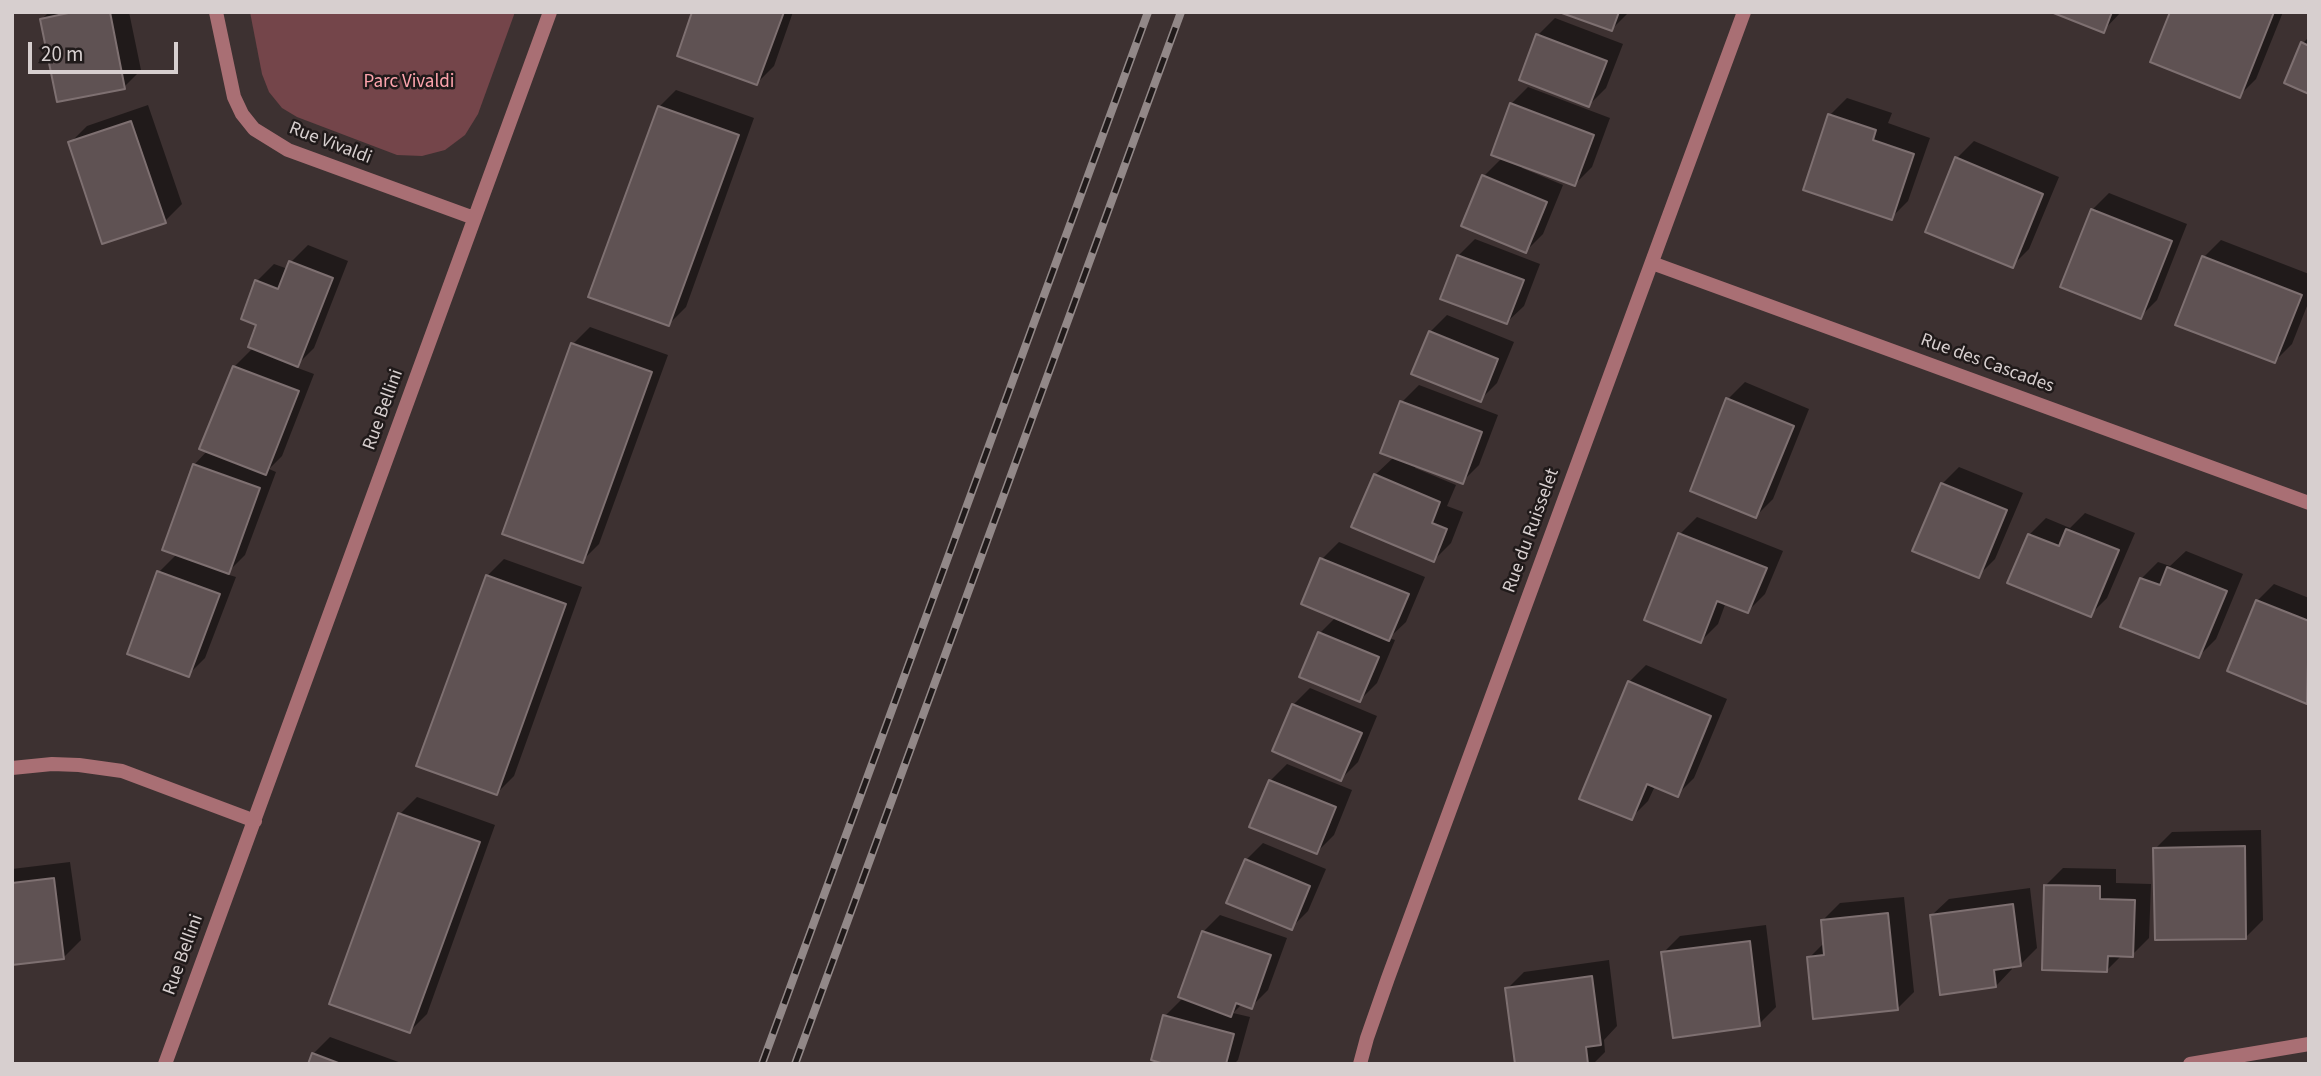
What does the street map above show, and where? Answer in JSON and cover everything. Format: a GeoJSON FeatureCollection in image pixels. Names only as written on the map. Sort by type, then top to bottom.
{"type":"FeatureCollection","features":[{"type":"Feature","properties":{"kind":"street","name":"Rue Vivaldi"},"geometry":{"type":"LineString","coordinates":[[216,12],[234,97],[242,114],[254,129],[288,150],[474,218]]}},
{"type":"Feature","properties":{"kind":"street","name":"Rue Bellini"},"geometry":{"type":"LineString","coordinates":[[165,1064],[550,12]]}},
{"type":"Feature","properties":{"kind":"street","name":"Rue du Ruisselet"},"geometry":{"type":"LineString","coordinates":[[1360,1064],[1380,1001],[1744,12]]}},
{"type":"Feature","properties":{"kind":"street","name":"Rue des Cascades"},"geometry":{"type":"LineString","coordinates":[[1652,263],[2309,503]]}},
{"type":"Feature","properties":{"kind":"street"},"geometry":{"type":"LineString","coordinates":[[12,768],[52,764],[122,771],[255,821]]}},
{"type":"Feature","properties":{"kind":"street"},"geometry":{"type":"LineString","coordinates":[[2190,1064],[2309,1044]]}},
{"type":"Feature","properties":{"kind":"green space","name":"Parc Vivaldi"},"geometry":{"type":"Polygon","coordinates":[[[250,12],[515,12],[478,114],[465,135],[445,150],[422,156],[397,155],[297,117],[282,108],[269,92],[262,74],[250,12]]]}},
{"type":"Feature","properties":{"kind":"building"},"geometry":{"type":"Polygon","coordinates":[[[73,12],[110,12],[125,89],[57,102],[40,19],[73,12]]]}},
{"type":"Feature","properties":{"kind":"building"},"geometry":{"type":"Polygon","coordinates":[[[692,12],[784,12],[757,85],[677,56],[692,12]]]}},
{"type":"Feature","properties":{"kind":"building"},"geometry":{"type":"Polygon","coordinates":[[[1559,12],[1619,12],[1612,31],[1559,12]]]}},
{"type":"Feature","properties":{"kind":"building"},"geometry":{"type":"Polygon","coordinates":[[[2051,12],[2112,12],[2104,33],[2051,12]]]}},
{"type":"Feature","properties":{"kind":"building"},"geometry":{"type":"Polygon","coordinates":[[[2170,12],[2274,12],[2240,98],[2150,62],[2170,12]]]}},
{"type":"Feature","properties":{"kind":"building"},"geometry":{"type":"Polygon","coordinates":[[[1536,34],[1607,61],[1589,107],[1519,80],[1536,34]]]}},
{"type":"Feature","properties":{"kind":"building"},"geometry":{"type":"Polygon","coordinates":[[[2301,42],[2309,46],[2309,94],[2284,83],[2301,42]]]}},
{"type":"Feature","properties":{"kind":"building"},"geometry":{"type":"Polygon","coordinates":[[[1510,103],[1594,135],[1575,186],[1491,155],[1510,103]]]}},
{"type":"Feature","properties":{"kind":"building"},"geometry":{"type":"Polygon","coordinates":[[[658,106],[739,135],[669,326],[588,297],[658,106]]]}},
{"type":"Feature","properties":{"kind":"building"},"geometry":{"type":"Polygon","coordinates":[[[1828,114],[1876,130],[1873,140],[1914,154],[1892,220],[1803,190],[1828,114]]]}},
{"type":"Feature","properties":{"kind":"building"},"geometry":{"type":"Polygon","coordinates":[[[131,121],[166,223],[102,244],[68,142],[131,121]]]}},
{"type":"Feature","properties":{"kind":"building"},"geometry":{"type":"Polygon","coordinates":[[[1955,157],[2043,194],[2013,268],[1925,232],[1955,157]]]}},
{"type":"Feature","properties":{"kind":"building"},"geometry":{"type":"Polygon","coordinates":[[[1482,175],[1547,202],[1526,253],[1461,226],[1482,175]]]}},
{"type":"Feature","properties":{"kind":"building"},"geometry":{"type":"Polygon","coordinates":[[[2091,209],[2172,241],[2141,319],[2060,287],[2091,209]]]}},
{"type":"Feature","properties":{"kind":"building"},"geometry":{"type":"Polygon","coordinates":[[[1457,255],[1524,280],[1507,324],[1440,299],[1457,255]]]}},
{"type":"Feature","properties":{"kind":"building"},"geometry":{"type":"Polygon","coordinates":[[[2202,256],[2302,295],[2275,363],[2175,325],[2202,256]]]}},
{"type":"Feature","properties":{"kind":"building"},"geometry":{"type":"Polygon","coordinates":[[[289,261],[333,278],[298,367],[248,347],[256,325],[241,319],[255,280],[278,289],[289,261]]]}},
{"type":"Feature","properties":{"kind":"building"},"geometry":{"type":"Polygon","coordinates":[[[1429,331],[1498,359],[1481,402],[1411,374],[1429,331]]]}},
{"type":"Feature","properties":{"kind":"building"},"geometry":{"type":"Polygon","coordinates":[[[571,343],[652,372],[583,563],[502,534],[571,343]]]}},
{"type":"Feature","properties":{"kind":"building"},"geometry":{"type":"Polygon","coordinates":[[[233,366],[299,391],[266,475],[199,449],[233,366]]]}},
{"type":"Feature","properties":{"kind":"building"},"geometry":{"type":"Polygon","coordinates":[[[1726,398],[1794,426],[1756,518],[1690,491],[1726,398]]]}},
{"type":"Feature","properties":{"kind":"building"},"geometry":{"type":"Polygon","coordinates":[[[1400,401],[1482,432],[1463,484],[1380,453],[1400,401]]]}},
{"type":"Feature","properties":{"kind":"building"},"geometry":{"type":"Polygon","coordinates":[[[193,464],[260,488],[229,574],[162,550],[193,464]]]}},
{"type":"Feature","properties":{"kind":"building"},"geometry":{"type":"Polygon","coordinates":[[[1374,474],[1440,502],[1432,523],[1447,529],[1434,562],[1351,527],[1374,474]]]}},
{"type":"Feature","properties":{"kind":"building"},"geometry":{"type":"Polygon","coordinates":[[[1941,483],[2007,510],[1979,578],[1912,551],[1941,483]]]}},
{"type":"Feature","properties":{"kind":"building"},"geometry":{"type":"Polygon","coordinates":[[[2066,529],[2119,550],[2091,617],[2007,583],[2028,534],[2059,546],[2066,529]]]}},
{"type":"Feature","properties":{"kind":"building"},"geometry":{"type":"Polygon","coordinates":[[[1678,533],[1767,568],[1748,613],[1717,601],[1701,643],[1644,620],[1678,533]]]}},
{"type":"Feature","properties":{"kind":"building"},"geometry":{"type":"Polygon","coordinates":[[[1320,558],[1409,594],[1389,641],[1301,604],[1320,558]]]}},
{"type":"Feature","properties":{"kind":"building"},"geometry":{"type":"Polygon","coordinates":[[[2167,567],[2227,591],[2199,658],[2120,627],[2140,578],[2160,585],[2167,567]]]}},
{"type":"Feature","properties":{"kind":"building"},"geometry":{"type":"Polygon","coordinates":[[[157,571],[220,594],[189,677],[127,654],[157,571]]]}},
{"type":"Feature","properties":{"kind":"building"},"geometry":{"type":"Polygon","coordinates":[[[486,575],[566,604],[497,795],[416,766],[486,575]]]}},
{"type":"Feature","properties":{"kind":"building"},"geometry":{"type":"Polygon","coordinates":[[[2256,600],[2309,621],[2307,704],[2227,671],[2256,600]]]}},
{"type":"Feature","properties":{"kind":"building"},"geometry":{"type":"Polygon","coordinates":[[[1318,632],[1379,657],[1360,702],[1299,677],[1318,632]]]}},
{"type":"Feature","properties":{"kind":"building"},"geometry":{"type":"Polygon","coordinates":[[[1628,681],[1711,716],[1678,797],[1647,784],[1632,820],[1579,799],[1628,681]]]}},
{"type":"Feature","properties":{"kind":"building"},"geometry":{"type":"Polygon","coordinates":[[[1292,704],[1362,733],[1341,781],[1272,751],[1292,704]]]}},
{"type":"Feature","properties":{"kind":"building"},"geometry":{"type":"Polygon","coordinates":[[[1269,780],[1336,807],[1317,854],[1249,827],[1269,780]]]}},
{"type":"Feature","properties":{"kind":"building"},"geometry":{"type":"Polygon","coordinates":[[[398,813],[480,842],[410,1033],[329,1004],[398,813]]]}},
{"type":"Feature","properties":{"kind":"building"},"geometry":{"type":"Polygon","coordinates":[[[2245,846],[2246,939],[2155,940],[2153,848],[2245,846]]]}},
{"type":"Feature","properties":{"kind":"building"},"geometry":{"type":"Polygon","coordinates":[[[1245,859],[1310,886],[1292,930],[1226,903],[1245,859]]]}},
{"type":"Feature","properties":{"kind":"building"},"geometry":{"type":"Polygon","coordinates":[[[54,878],[64,959],[12,965],[12,883],[54,878]]]}},
{"type":"Feature","properties":{"kind":"building"},"geometry":{"type":"Polygon","coordinates":[[[2044,885],[2100,886],[2100,899],[2135,900],[2133,957],[2108,956],[2107,972],[2042,970],[2044,885]]]}},
{"type":"Feature","properties":{"kind":"building"},"geometry":{"type":"Polygon","coordinates":[[[2013,904],[2021,966],[1994,970],[1996,987],[1940,995],[1930,915],[2013,904]]]}},
{"type":"Feature","properties":{"kind":"building"},"geometry":{"type":"Polygon","coordinates":[[[1888,913],[1898,1010],[1813,1019],[1807,957],[1824,955],[1821,920],[1888,913]]]}},
{"type":"Feature","properties":{"kind":"building"},"geometry":{"type":"Polygon","coordinates":[[[1202,931],[1271,955],[1252,1009],[1236,1003],[1231,1017],[1178,997],[1202,931]]]}},
{"type":"Feature","properties":{"kind":"building"},"geometry":{"type":"Polygon","coordinates":[[[1750,941],[1760,1026],[1673,1038],[1661,952],[1750,941]]]}},
{"type":"Feature","properties":{"kind":"building"},"geometry":{"type":"Polygon","coordinates":[[[1592,976],[1601,1045],[1586,1047],[1588,1064],[1515,1064],[1505,988],[1592,976]]]}},
{"type":"Feature","properties":{"kind":"building"},"geometry":{"type":"Polygon","coordinates":[[[1163,1015],[1234,1034],[1226,1064],[1164,1064],[1151,1060],[1163,1015]]]}},
{"type":"Feature","properties":{"kind":"building"},"geometry":{"type":"Polygon","coordinates":[[[312,1053],[341,1064],[308,1064],[312,1053]]]}},
{"type":"Feature","properties":{"kind":"railway"},"geometry":{"type":"LineString","coordinates":[[762,1064],[1148,12]]}},
{"type":"Feature","properties":{"kind":"railway"},"geometry":{"type":"LineString","coordinates":[[795,1064],[1181,12]]}}]}
